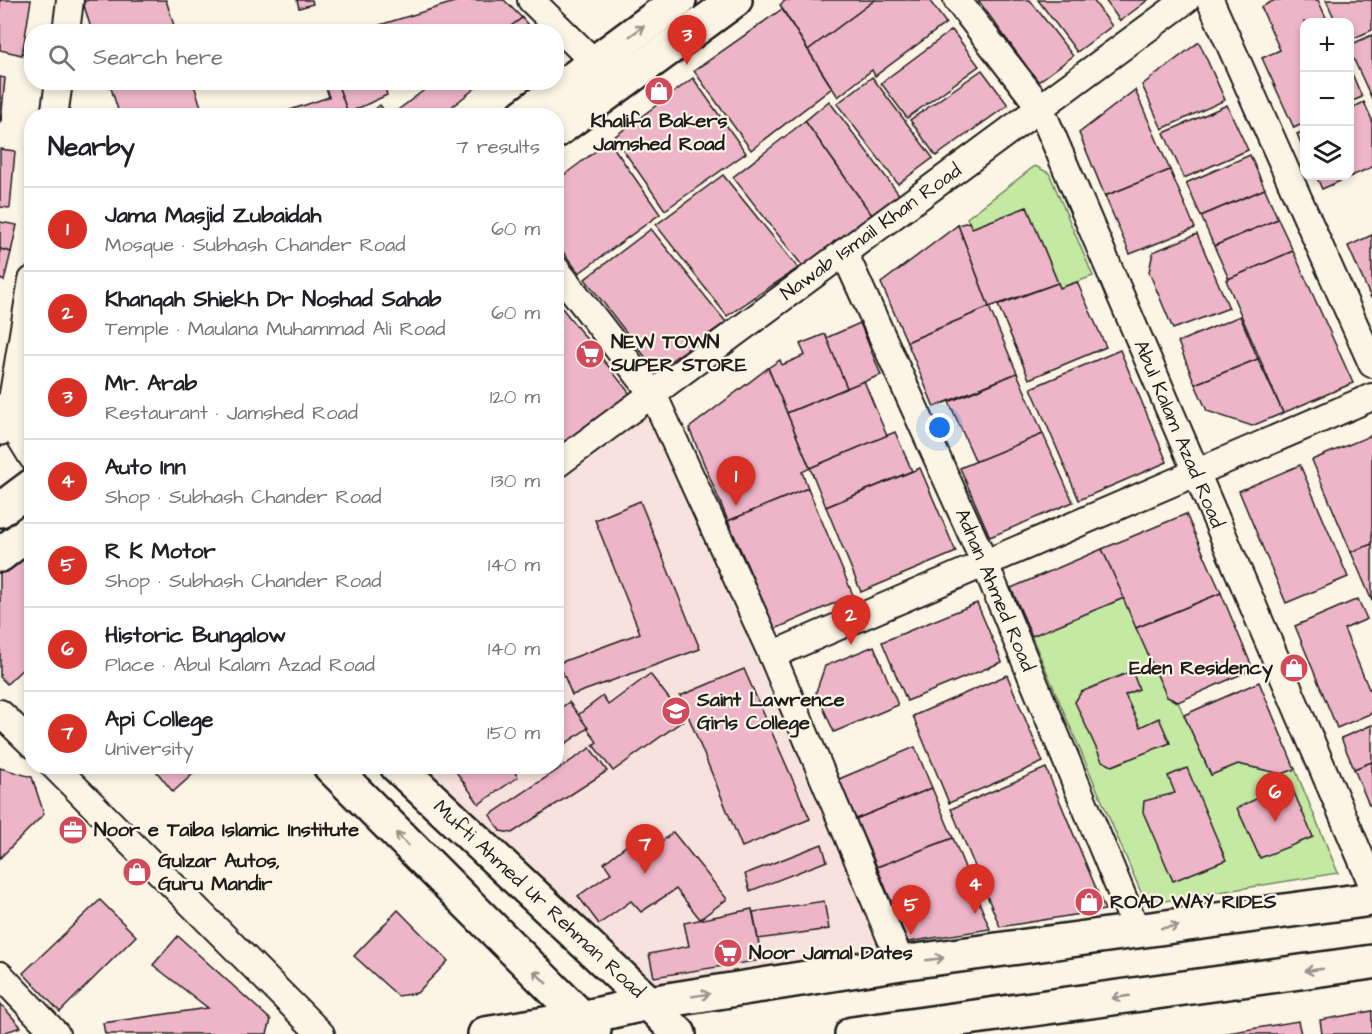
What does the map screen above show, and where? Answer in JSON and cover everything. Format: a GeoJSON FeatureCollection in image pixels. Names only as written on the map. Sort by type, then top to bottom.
{"type":"FeatureCollection","features":[{"type":"Feature","properties":{"kind":"street"},"geometry":{"type":"LineString","coordinates":[[67,24],[70,0]]}},
{"type":"Feature","properties":{"kind":"street"},"geometry":{"type":"LineString","coordinates":[[531,0],[556,24]]}},
{"type":"Feature","properties":{"kind":"street"},"geometry":{"type":"LineString","coordinates":[[564,85],[679,0]]}},
{"type":"Feature","properties":{"kind":"street"},"geometry":{"type":"LineString","coordinates":[[564,125],[735,0]]}},
{"type":"Feature","properties":{"kind":"street","name":"Abul Kalam Azad Road"},"geometry":{"type":"LineString","coordinates":[[957,0],[1040,108],[1372,884]]}},
{"type":"Feature","properties":{"kind":"street","name":"Nawab Ismail Khan Road"},"geometry":{"type":"LineString","coordinates":[[564,459],[1186,0]]}},
{"type":"Feature","properties":{"kind":"street"},"geometry":{"type":"LineString","coordinates":[[1210,0],[1372,364]]}},
{"type":"Feature","properties":{"kind":"street"},"geometry":{"type":"LineString","coordinates":[[564,32],[618,86]]}},
{"type":"Feature","properties":{"kind":"street"},"geometry":{"type":"LineString","coordinates":[[55,108],[58,90]]}},
{"type":"Feature","properties":{"kind":"street"},"geometry":{"type":"LineString","coordinates":[[534,108],[558,90]]}},
{"type":"Feature","properties":{"kind":"street","name":"Adnan Ahmed Road"},"geometry":{"type":"LineString","coordinates":[[844,252],[985,564],[1137,931]]}},
{"type":"Feature","properties":{"kind":"street"},"geometry":{"type":"LineString","coordinates":[[564,280],[653,394],[772,655],[901,963]]}},
{"type":"Feature","properties":{"kind":"street"},"geometry":{"type":"LineString","coordinates":[[24,320],[5,417],[24,444]]}},
{"type":"Feature","properties":{"kind":"street"},"geometry":{"type":"LineString","coordinates":[[772,655],[1372,398]]}},
{"type":"Feature","properties":{"kind":"street"},"geometry":{"type":"LineString","coordinates":[[0,510],[24,492]]}},
{"type":"Feature","properties":{"kind":"street"},"geometry":{"type":"LineString","coordinates":[[0,555],[24,536]]}},
{"type":"Feature","properties":{"kind":"street"},"geometry":{"type":"LineString","coordinates":[[0,712],[24,736]]}},
{"type":"Feature","properties":{"kind":"street"},"geometry":{"type":"LineString","coordinates":[[62,774],[321,1034]]}},
{"type":"Feature","properties":{"kind":"street"},"geometry":{"type":"LineString","coordinates":[[338,774],[590,1026]]}},
{"type":"Feature","properties":{"kind":"street","name":"Mufti Ahmed Ur Rehman Road"},"geometry":{"type":"LineString","coordinates":[[406,774],[650,1003],[679,1034]]}},
{"type":"Feature","properties":{"kind":"street"},"geometry":{"type":"LineString","coordinates":[[485,1034],[590,1026],[650,1003],[901,963],[1372,899]]}},
{"type":"Feature","properties":{"kind":"street"},"geometry":{"type":"LineString","coordinates":[[852,1034],[1372,963]]}},
{"type":"Feature","properties":{"kind":"street"},"geometry":{"type":"LineString","coordinates":[[0,975],[56,1034]]}},
{"type":"Feature","properties":{"kind":"shaded area","name":"Saint Lawrence Girls College"},"geometry":{"type":"Polygon","coordinates":[[[653,394],[901,963],[649,1003],[404,774],[564,774],[564,460],[653,394]]]}},
{"type":"Feature","properties":{"kind":"green space"},"geometry":{"type":"Polygon","coordinates":[[[1035,166],[1049,173],[1093,276],[1060,288],[1027,207],[972,228],[967,218],[1035,166]]]}},
{"type":"Feature","properties":{"kind":"green space"},"geometry":{"type":"Polygon","coordinates":[[[1124,598],[1167,697],[1178,702],[1211,775],[1238,764],[1281,774],[1295,769],[1338,873],[1146,904],[1031,635],[1124,598]]]}},
{"type":"Feature","properties":{"kind":"building"},"geometry":{"type":"Polygon","coordinates":[[[0,0],[31,0],[27,24],[24,24],[22,55],[0,50],[0,0]]]}},
{"type":"Feature","properties":{"kind":"building"},"geometry":{"type":"Polygon","coordinates":[[[89,0],[166,0],[174,24],[90,24],[83,2],[89,0]]]}},
{"type":"Feature","properties":{"kind":"building"},"geometry":{"type":"Polygon","coordinates":[[[297,0],[312,0],[313,4],[299,8],[297,0]]]}},
{"type":"Feature","properties":{"kind":"building"},"geometry":{"type":"Polygon","coordinates":[[[461,0],[504,0],[522,18],[514,24],[383,24],[461,0]]]}},
{"type":"Feature","properties":{"kind":"building"},"geometry":{"type":"Polygon","coordinates":[[[786,0],[875,0],[808,50],[780,5],[786,0]]]}},
{"type":"Feature","properties":{"kind":"building"},"geometry":{"type":"Polygon","coordinates":[[[875,0],[929,0],[946,23],[875,76],[872,70],[838,97],[808,50],[875,0]]]}},
{"type":"Feature","properties":{"kind":"building"},"geometry":{"type":"Polygon","coordinates":[[[978,0],[1030,0],[1073,56],[1038,82],[978,0]]]}},
{"type":"Feature","properties":{"kind":"building"},"geometry":{"type":"Polygon","coordinates":[[[1038,0],[1093,0],[1112,26],[1077,52],[1038,0]]]}},
{"type":"Feature","properties":{"kind":"building"},"geometry":{"type":"Polygon","coordinates":[[[1105,0],[1148,0],[1120,21],[1105,0]]]}},
{"type":"Feature","properties":{"kind":"building"},"geometry":{"type":"Polygon","coordinates":[[[1275,0],[1318,0],[1326,18],[1300,18],[1300,125],[1294,128],[1262,58],[1280,50],[1261,7],[1275,0]]]}},
{"type":"Feature","properties":{"kind":"building"},"geometry":{"type":"Polygon","coordinates":[[[1326,0],[1372,0],[1372,30],[1354,38],[1354,18],[1334,18],[1326,0]]]}},
{"type":"Feature","properties":{"kind":"building"},"geometry":{"type":"Polygon","coordinates":[[[782,9],[832,88],[751,150],[694,71],[782,9]]]}},
{"type":"Feature","properties":{"kind":"building"},"geometry":{"type":"Polygon","coordinates":[[[522,18],[527,24],[514,24],[522,18]]]}},
{"type":"Feature","properties":{"kind":"building"},"geometry":{"type":"Polygon","coordinates":[[[952,30],[979,66],[907,118],[881,83],[952,30]]]}},
{"type":"Feature","properties":{"kind":"building"},"geometry":{"type":"Polygon","coordinates":[[[1372,35],[1372,99],[1354,60],[1354,43],[1372,35]]]}},
{"type":"Feature","properties":{"kind":"building"},"geometry":{"type":"Polygon","coordinates":[[[1199,42],[1225,100],[1162,129],[1142,85],[1199,42]]]}},
{"type":"Feature","properties":{"kind":"building"},"geometry":{"type":"Polygon","coordinates":[[[982,70],[1008,105],[936,156],[910,120],[982,70]]]}},
{"type":"Feature","properties":{"kind":"building"},"geometry":{"type":"Polygon","coordinates":[[[0,77],[5,78],[1,122],[0,121],[0,77]]]}},
{"type":"Feature","properties":{"kind":"building"},"geometry":{"type":"Polygon","coordinates":[[[872,77],[933,158],[898,184],[837,104],[872,77]]]}},
{"type":"Feature","properties":{"kind":"building"},"geometry":{"type":"Polygon","coordinates":[[[693,78],[746,153],[665,210],[614,137],[693,78]]]}},
{"type":"Feature","properties":{"kind":"building"},"geometry":{"type":"Polygon","coordinates":[[[1354,78],[1362,97],[1354,100],[1354,78]]]}},
{"type":"Feature","properties":{"kind":"building"},"geometry":{"type":"Polygon","coordinates":[[[112,90],[196,90],[201,108],[117,108],[112,90]]]}},
{"type":"Feature","properties":{"kind":"building"},"geometry":{"type":"Polygon","coordinates":[[[327,90],[340,90],[346,108],[296,108],[329,97],[327,90]]]}},
{"type":"Feature","properties":{"kind":"building"},"geometry":{"type":"Polygon","coordinates":[[[340,90],[386,90],[387,95],[359,108],[346,108],[340,90]]]}},
{"type":"Feature","properties":{"kind":"building"},"geometry":{"type":"Polygon","coordinates":[[[424,90],[473,90],[450,108],[401,108],[424,90]]]}},
{"type":"Feature","properties":{"kind":"building"},"geometry":{"type":"Polygon","coordinates":[[[1135,90],[1170,170],[1105,196],[1079,133],[1135,90]]]}},
{"type":"Feature","properties":{"kind":"building"},"geometry":{"type":"Polygon","coordinates":[[[829,101],[901,197],[874,218],[805,121],[829,101]]]}},
{"type":"Feature","properties":{"kind":"building"},"geometry":{"type":"Polygon","coordinates":[[[1364,102],[1372,120],[1372,167],[1354,175],[1354,126],[1354,107],[1364,102]]]}},
{"type":"Feature","properties":{"kind":"building"},"geometry":{"type":"Polygon","coordinates":[[[1227,105],[1248,150],[1184,178],[1164,133],[1227,105]]]}},
{"type":"Feature","properties":{"kind":"building"},"geometry":{"type":"Polygon","coordinates":[[[805,121],[874,218],[804,268],[733,177],[805,121]]]}},
{"type":"Feature","properties":{"kind":"building"},"geometry":{"type":"Polygon","coordinates":[[[609,141],[660,214],[579,273],[564,253],[564,175],[609,141]]]}},
{"type":"Feature","properties":{"kind":"building"},"geometry":{"type":"Polygon","coordinates":[[[0,149],[15,151],[10,208],[0,207],[0,149]]]}},
{"type":"Feature","properties":{"kind":"building"},"geometry":{"type":"Polygon","coordinates":[[[1250,155],[1265,189],[1201,216],[1186,183],[1250,155]]]}},
{"type":"Feature","properties":{"kind":"building"},"geometry":{"type":"Polygon","coordinates":[[[1170,170],[1195,228],[1130,254],[1105,196],[1170,170]]]}},
{"type":"Feature","properties":{"kind":"building"},"geometry":{"type":"Polygon","coordinates":[[[723,175],[798,268],[727,316],[656,225],[723,175]]]}},
{"type":"Feature","properties":{"kind":"building"},"geometry":{"type":"Polygon","coordinates":[[[1318,180],[1342,180],[1322,189],[1318,180]]]}},
{"type":"Feature","properties":{"kind":"building"},"geometry":{"type":"Polygon","coordinates":[[[1265,189],[1278,219],[1214,246],[1201,216],[1265,189]]]}},
{"type":"Feature","properties":{"kind":"building"},"geometry":{"type":"Polygon","coordinates":[[[1027,207],[1058,283],[989,307],[958,225],[969,222],[972,228],[1027,207]]]}},
{"type":"Feature","properties":{"kind":"building"},"geometry":{"type":"Polygon","coordinates":[[[1278,219],[1293,251],[1229,279],[1214,246],[1278,219]]]}},
{"type":"Feature","properties":{"kind":"building"},"geometry":{"type":"Polygon","coordinates":[[[0,222],[17,225],[11,252],[0,249],[0,222]]]}},
{"type":"Feature","properties":{"kind":"building"},"geometry":{"type":"Polygon","coordinates":[[[958,225],[989,307],[907,342],[881,283],[958,225]]]}},
{"type":"Feature","properties":{"kind":"building"},"geometry":{"type":"Polygon","coordinates":[[[651,229],[726,322],[656,371],[585,279],[651,229]]]}},
{"type":"Feature","properties":{"kind":"building"},"geometry":{"type":"Polygon","coordinates":[[[1197,234],[1229,308],[1173,329],[1149,272],[1153,252],[1197,234]]]}},
{"type":"Feature","properties":{"kind":"building"},"geometry":{"type":"Polygon","coordinates":[[[1372,235],[1372,298],[1371,298],[1348,246],[1372,235]]]}},
{"type":"Feature","properties":{"kind":"building"},"geometry":{"type":"Polygon","coordinates":[[[0,249],[11,252],[4,281],[0,279],[0,249]]]}},
{"type":"Feature","properties":{"kind":"building"},"geometry":{"type":"Polygon","coordinates":[[[1293,251],[1353,383],[1283,413],[1226,280],[1293,251]]]}},
{"type":"Feature","properties":{"kind":"building"},"geometry":{"type":"Polygon","coordinates":[[[1077,282],[1106,347],[1029,379],[998,305],[1058,283],[1060,288],[1077,282]]]}},
{"type":"Feature","properties":{"kind":"building"},"geometry":{"type":"Polygon","coordinates":[[[989,307],[1017,373],[934,407],[907,342],[989,307]]]}},
{"type":"Feature","properties":{"kind":"building"},"geometry":{"type":"Polygon","coordinates":[[[564,311],[631,395],[564,444],[564,311]]]}},
{"type":"Feature","properties":{"kind":"building"},"geometry":{"type":"Polygon","coordinates":[[[1240,316],[1258,359],[1195,384],[1178,342],[1240,316]]]}},
{"type":"Feature","properties":{"kind":"building"},"geometry":{"type":"Polygon","coordinates":[[[860,323],[881,375],[847,388],[826,338],[860,323]]]}},
{"type":"Feature","properties":{"kind":"building"},"geometry":{"type":"Polygon","coordinates":[[[825,334],[847,388],[787,413],[768,368],[780,360],[782,365],[805,355],[800,344],[825,334]]]}},
{"type":"Feature","properties":{"kind":"building"},"geometry":{"type":"Polygon","coordinates":[[[1120,350],[1167,462],[1079,500],[1031,388],[1120,350]]]}},
{"type":"Feature","properties":{"kind":"building"},"geometry":{"type":"Polygon","coordinates":[[[1258,359],[1283,413],[1252,426],[1207,411],[1195,384],[1258,359]]]}},
{"type":"Feature","properties":{"kind":"building"},"geometry":{"type":"Polygon","coordinates":[[[768,368],[810,468],[802,472],[808,488],[728,521],[689,428],[768,368]]]}},
{"type":"Feature","properties":{"kind":"building"},"geometry":{"type":"Polygon","coordinates":[[[1017,373],[1043,434],[976,462],[949,402],[1017,373]]]}},
{"type":"Feature","properties":{"kind":"building"},"geometry":{"type":"Polygon","coordinates":[[[864,381],[887,436],[810,468],[787,413],[864,381]]]}},
{"type":"Feature","properties":{"kind":"building"},"geometry":{"type":"Polygon","coordinates":[[[895,432],[912,471],[826,507],[810,468],[895,432]]]}},
{"type":"Feature","properties":{"kind":"building"},"geometry":{"type":"Polygon","coordinates":[[[1043,434],[1073,502],[990,537],[960,468],[1043,434]]]}},
{"type":"Feature","properties":{"kind":"building"},"geometry":{"type":"Polygon","coordinates":[[[1372,435],[1372,544],[1351,552],[1312,460],[1372,435]]]}},
{"type":"Feature","properties":{"kind":"building"},"geometry":{"type":"Polygon","coordinates":[[[1300,465],[1348,577],[1286,603],[1239,491],[1300,465]]]}},
{"type":"Feature","properties":{"kind":"building"},"geometry":{"type":"Polygon","coordinates":[[[920,468],[956,552],[861,592],[826,507],[920,468]]]}},
{"type":"Feature","properties":{"kind":"building"},"geometry":{"type":"Polygon","coordinates":[[[808,488],[853,595],[775,629],[728,521],[808,488]]]}},
{"type":"Feature","properties":{"kind":"building"},"geometry":{"type":"Polygon","coordinates":[[[640,501],[700,649],[572,695],[564,675],[564,661],[640,633],[595,520],[640,501]]]}},
{"type":"Feature","properties":{"kind":"building"},"geometry":{"type":"Polygon","coordinates":[[[1186,514],[1221,593],[1136,628],[1102,549],[1186,514]]]}},
{"type":"Feature","properties":{"kind":"building"},"geometry":{"type":"Polygon","coordinates":[[[1372,544],[1372,601],[1351,552],[1372,544]]]}},
{"type":"Feature","properties":{"kind":"building"},"geometry":{"type":"Polygon","coordinates":[[[1102,549],[1124,598],[1032,636],[1011,588],[1102,549]]]}},
{"type":"Feature","properties":{"kind":"building"},"geometry":{"type":"Polygon","coordinates":[[[24,554],[24,668],[7,684],[0,677],[0,572],[24,554]]]}},
{"type":"Feature","properties":{"kind":"building"},"geometry":{"type":"Polygon","coordinates":[[[1221,593],[1253,669],[1178,702],[1167,697],[1136,628],[1221,593]]]}},
{"type":"Feature","properties":{"kind":"building"},"geometry":{"type":"Polygon","coordinates":[[[1358,599],[1367,619],[1344,629],[1369,689],[1372,688],[1372,713],[1337,728],[1295,626],[1358,599]]]}},
{"type":"Feature","properties":{"kind":"building"},"geometry":{"type":"Polygon","coordinates":[[[977,603],[1002,662],[907,701],[882,642],[977,603]]]}},
{"type":"Feature","properties":{"kind":"building"},"geometry":{"type":"Polygon","coordinates":[[[874,646],[898,705],[834,732],[816,692],[825,666],[874,646]]]}},
{"type":"Feature","properties":{"kind":"building"},"geometry":{"type":"Polygon","coordinates":[[[744,669],[810,819],[742,847],[680,696],[744,669]]]}},
{"type":"Feature","properties":{"kind":"building"},"geometry":{"type":"Polygon","coordinates":[[[1132,671],[1139,689],[1125,695],[1140,727],[1159,718],[1170,743],[1112,766],[1102,761],[1075,702],[1081,692],[1132,671]]]}},
{"type":"Feature","properties":{"kind":"building"},"geometry":{"type":"Polygon","coordinates":[[[650,674],[685,719],[613,771],[593,745],[597,742],[578,715],[603,696],[608,705],[650,674]]]}},
{"type":"Feature","properties":{"kind":"building"},"geometry":{"type":"Polygon","coordinates":[[[1007,675],[1043,762],[949,803],[913,716],[1007,675]]]}},
{"type":"Feature","properties":{"kind":"building"},"geometry":{"type":"Polygon","coordinates":[[[1259,682],[1295,769],[1282,774],[1238,764],[1211,775],[1184,715],[1259,682]]]}},
{"type":"Feature","properties":{"kind":"building"},"geometry":{"type":"Polygon","coordinates":[[[569,702],[588,728],[564,744],[564,706],[569,702]]]}},
{"type":"Feature","properties":{"kind":"building"},"geometry":{"type":"Polygon","coordinates":[[[1372,725],[1372,762],[1354,769],[1341,738],[1372,725]]]}},
{"type":"Feature","properties":{"kind":"building"},"geometry":{"type":"Polygon","coordinates":[[[915,747],[932,788],[856,819],[839,779],[915,747]]]}},
{"type":"Feature","properties":{"kind":"building"},"geometry":{"type":"Polygon","coordinates":[[[590,748],[607,771],[512,833],[500,831],[490,815],[551,774],[564,774],[564,765],[590,748]]]}},
{"type":"Feature","properties":{"kind":"building"},"geometry":{"type":"Polygon","coordinates":[[[1372,762],[1372,804],[1369,805],[1354,769],[1372,762]]]}},
{"type":"Feature","properties":{"kind":"building"},"geometry":{"type":"Polygon","coordinates":[[[0,768],[32,777],[44,814],[0,858],[0,768]]]}},
{"type":"Feature","properties":{"kind":"building"},"geometry":{"type":"Polygon","coordinates":[[[1046,768],[1105,910],[1000,927],[951,809],[1046,768]]]}},
{"type":"Feature","properties":{"kind":"building"},"geometry":{"type":"Polygon","coordinates":[[[1187,768],[1226,860],[1173,881],[1143,812],[1144,801],[1175,793],[1168,776],[1187,768]]]}},
{"type":"Feature","properties":{"kind":"building"},"geometry":{"type":"Polygon","coordinates":[[[158,774],[193,774],[173,792],[158,774]]]}},
{"type":"Feature","properties":{"kind":"building"},"geometry":{"type":"Polygon","coordinates":[[[458,774],[516,774],[518,777],[479,804],[458,774]]]}},
{"type":"Feature","properties":{"kind":"building"},"geometry":{"type":"Polygon","coordinates":[[[1290,783],[1313,837],[1260,858],[1237,808],[1290,783]]]}},
{"type":"Feature","properties":{"kind":"building"},"geometry":{"type":"Polygon","coordinates":[[[932,788],[953,838],[877,867],[856,819],[932,788]]]}},
{"type":"Feature","properties":{"kind":"building"},"geometry":{"type":"Polygon","coordinates":[[[673,832],[727,899],[700,919],[676,889],[641,912],[631,901],[599,924],[578,896],[611,873],[604,863],[627,845],[640,860],[673,832]]]}},
{"type":"Feature","properties":{"kind":"building"},"geometry":{"type":"Polygon","coordinates":[[[953,838],[990,929],[908,942],[877,867],[953,838]]]}},
{"type":"Feature","properties":{"kind":"building"},"geometry":{"type":"Polygon","coordinates":[[[822,844],[827,861],[750,891],[745,874],[822,844]]]}},
{"type":"Feature","properties":{"kind":"building"},"geometry":{"type":"Polygon","coordinates":[[[100,900],[136,936],[60,1012],[23,973],[100,900]]]}},
{"type":"Feature","properties":{"kind":"building"},"geometry":{"type":"Polygon","coordinates":[[[824,901],[829,929],[758,939],[753,912],[824,901]]]}},
{"type":"Feature","properties":{"kind":"building"},"geometry":{"type":"Polygon","coordinates":[[[752,909],[762,960],[654,977],[649,954],[689,946],[684,923],[752,909]]]}},
{"type":"Feature","properties":{"kind":"building"},"geometry":{"type":"Polygon","coordinates":[[[398,910],[448,961],[417,993],[398,996],[354,956],[398,910]]]}},
{"type":"Feature","properties":{"kind":"building"},"geometry":{"type":"Polygon","coordinates":[[[178,936],[271,1020],[267,1034],[105,1034],[103,1023],[208,1008],[153,965],[178,936]]]}},
{"type":"Feature","properties":{"kind":"building"},"geometry":{"type":"Polygon","coordinates":[[[0,1003],[21,1027],[0,1034],[0,1003]]]}},
{"type":"Feature","properties":{"kind":"building"},"geometry":{"type":"Polygon","coordinates":[[[1372,1011],[1372,1034],[1322,1034],[1320,1020],[1372,1011]]]}},
{"type":"Feature","properties":{"kind":"building"},"geometry":{"type":"Polygon","coordinates":[[[1298,1021],[1301,1034],[1222,1034],[1298,1021]]]}},
{"type":"Feature","properties":{"kind":"place","name":"Mr. Arab"},"geometry":{"type":"Point","coordinates":[687,65]}},
{"type":"Feature","properties":{"kind":"place","name":"Khalifa Bakers Jamshed Road"},"geometry":{"type":"Point","coordinates":[659,91]}},
{"type":"Feature","properties":{"kind":"place","name":"NEW TOWN SUPER STORE"},"geometry":{"type":"Point","coordinates":[590,354]}},
{"type":"Feature","properties":{"kind":"place","name":"Jama Masjid Zubaidah"},"geometry":{"type":"Point","coordinates":[736,506]}},
{"type":"Feature","properties":{"kind":"place","name":"Khanqah Shiekh Dr Noshad Sahab"},"geometry":{"type":"Point","coordinates":[851,645]}},
{"type":"Feature","properties":{"kind":"place","name":"Eden Residency"},"geometry":{"type":"Point","coordinates":[1294,668]}},
{"type":"Feature","properties":{"kind":"place","name":"Saint Lawrence Girls College"},"geometry":{"type":"Point","coordinates":[676,711]}},
{"type":"Feature","properties":{"kind":"place","name":"Historic Bungalow"},"geometry":{"type":"Point","coordinates":[1275,822]}},
{"type":"Feature","properties":{"kind":"place","name":"Noor e Taiba Islamic Institute"},"geometry":{"type":"Point","coordinates":[73,830]}},
{"type":"Feature","properties":{"kind":"place","name":"Gulzar Autos, Guru Mandir"},"geometry":{"type":"Point","coordinates":[137,872]}},
{"type":"Feature","properties":{"kind":"place","name":"Api College"},"geometry":{"type":"Point","coordinates":[645,874]}},
{"type":"Feature","properties":{"kind":"place","name":"ROAD WAY RIDES"},"geometry":{"type":"Point","coordinates":[1089,902]}},
{"type":"Feature","properties":{"kind":"place","name":"Auto Inn"},"geometry":{"type":"Point","coordinates":[975,914]}},
{"type":"Feature","properties":{"kind":"place","name":"R K Motor"},"geometry":{"type":"Point","coordinates":[911,935]}},
{"type":"Feature","properties":{"kind":"place","name":"Noor Jamal Dates"},"geometry":{"type":"Point","coordinates":[728,953]}}]}
